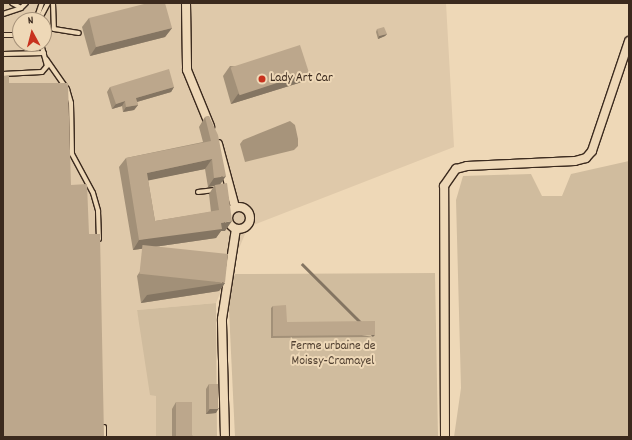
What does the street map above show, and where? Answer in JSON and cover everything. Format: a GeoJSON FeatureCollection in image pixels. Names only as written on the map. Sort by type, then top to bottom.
{"type":"FeatureCollection","features":[{"type":"Feature","properties":{"kind":"street"},"geometry":{"type":"LineString","coordinates":[[186,3],[187,70],[222,154],[225,189],[235,207]]}},
{"type":"Feature","properties":{"kind":"street"},"geometry":{"type":"LineString","coordinates":[[445,437],[444,186],[456,169],[467,166],[575,161],[586,158],[592,151],[629,41]]}},
{"type":"Feature","properties":{"kind":"street"},"geometry":{"type":"LineString","coordinates":[[235,207],[246,209],[250,219],[245,227],[236,229]]}},
{"type":"Feature","properties":{"kind":"street"},"geometry":{"type":"LineString","coordinates":[[235,207],[228,214],[228,220],[236,229]]}},
{"type":"Feature","properties":{"kind":"street"},"geometry":{"type":"LineString","coordinates":[[225,437],[222,319],[236,229]]}},
{"type":"Feature","properties":{"kind":"lane"},"geometry":{"type":"LineString","coordinates":[[12,3],[21,8]]}},
{"type":"Feature","properties":{"kind":"lane"},"geometry":{"type":"LineString","coordinates":[[3,14],[21,8],[26,3]]}},
{"type":"Feature","properties":{"kind":"lane"},"geometry":{"type":"LineString","coordinates":[[42,12],[48,3]]}},
{"type":"Feature","properties":{"kind":"lane"},"geometry":{"type":"LineString","coordinates":[[53,3],[54,29],[79,33]]}},
{"type":"Feature","properties":{"kind":"lane"},"geometry":{"type":"LineString","coordinates":[[3,54],[44,53],[47,66],[38,74],[3,74]]}},
{"type":"Feature","properties":{"kind":"lane"},"geometry":{"type":"LineString","coordinates":[[46,59],[60,76],[69,96],[72,154],[93,193],[98,211],[99,242]]}},
{"type":"Feature","properties":{"kind":"lane"},"geometry":{"type":"LineString","coordinates":[[198,192],[225,189]]}},
{"type":"Feature","properties":{"kind":"lane"},"geometry":{"type":"LineString","coordinates":[[104,421],[104,437]]}},
{"type":"Feature","properties":{"kind":"shaded area"},"geometry":{"type":"Polygon","coordinates":[[[3,3],[446,3],[454,147],[248,227],[216,303],[137,310],[156,396],[156,437],[3,437],[3,3]]]}},
{"type":"Feature","properties":{"kind":"shaded area"},"geometry":{"type":"Polygon","coordinates":[[[290,121],[295,125],[298,139],[298,146],[294,150],[245,162],[240,144],[243,140],[290,121]]]}},
{"type":"Feature","properties":{"kind":"green space"},"geometry":{"type":"Polygon","coordinates":[[[629,161],[629,437],[454,437],[461,388],[456,200],[463,176],[531,174],[542,196],[562,196],[571,174],[629,161]]]}},
{"type":"Feature","properties":{"kind":"green space","name":"Ferme urbaine de Moissy-Cramayel"},"geometry":{"type":"Polygon","coordinates":[[[435,273],[438,437],[235,437],[228,289],[235,274],[435,273]]]}},
{"type":"Feature","properties":{"kind":"green space"},"geometry":{"type":"Polygon","coordinates":[[[216,303],[217,437],[156,437],[156,396],[150,395],[137,310],[216,303]]]}},
{"type":"Feature","properties":{"kind":"building"},"geometry":{"type":"Polygon","coordinates":[[[148,3],[165,3],[172,28],[96,47],[89,18],[148,3]]]}},
{"type":"Feature","properties":{"kind":"building"},"geometry":{"type":"Polygon","coordinates":[[[384,27],[387,34],[379,36],[377,29],[384,27]]]}},
{"type":"Feature","properties":{"kind":"building"},"geometry":{"type":"Polygon","coordinates":[[[300,45],[309,73],[240,95],[231,68],[300,45]]]}},
{"type":"Feature","properties":{"kind":"building"},"geometry":{"type":"Polygon","coordinates":[[[169,69],[174,87],[136,98],[138,105],[126,107],[125,101],[116,104],[110,87],[169,69]]]}},
{"type":"Feature","properties":{"kind":"building"},"geometry":{"type":"Polygon","coordinates":[[[3,76],[9,76],[9,83],[68,83],[71,185],[87,184],[89,234],[100,234],[104,437],[3,437],[3,76]]]}},
{"type":"Feature","properties":{"kind":"building"},"geometry":{"type":"Polygon","coordinates":[[[209,116],[218,135],[226,176],[214,178],[212,159],[147,173],[155,221],[219,210],[215,185],[227,183],[232,221],[221,223],[222,229],[139,240],[126,158],[211,141],[205,117],[209,116]]]}},
{"type":"Feature","properties":{"kind":"building"},"geometry":{"type":"Polygon","coordinates":[[[142,245],[228,254],[225,283],[139,274],[142,245]]]}},
{"type":"Feature","properties":{"kind":"building"},"geometry":{"type":"Polygon","coordinates":[[[286,305],[287,322],[375,321],[375,335],[273,336],[273,306],[286,305]]]}},
{"type":"Feature","properties":{"kind":"building"},"geometry":{"type":"Polygon","coordinates":[[[209,384],[218,384],[218,409],[209,409],[209,384]]]}},
{"type":"Feature","properties":{"kind":"building"},"geometry":{"type":"Polygon","coordinates":[[[176,402],[192,402],[192,437],[176,437],[176,402]]]}},
{"type":"Feature","properties":{"kind":"place","name":"Lady Art Car"},"geometry":{"type":"Point","coordinates":[262,79]}}]}
